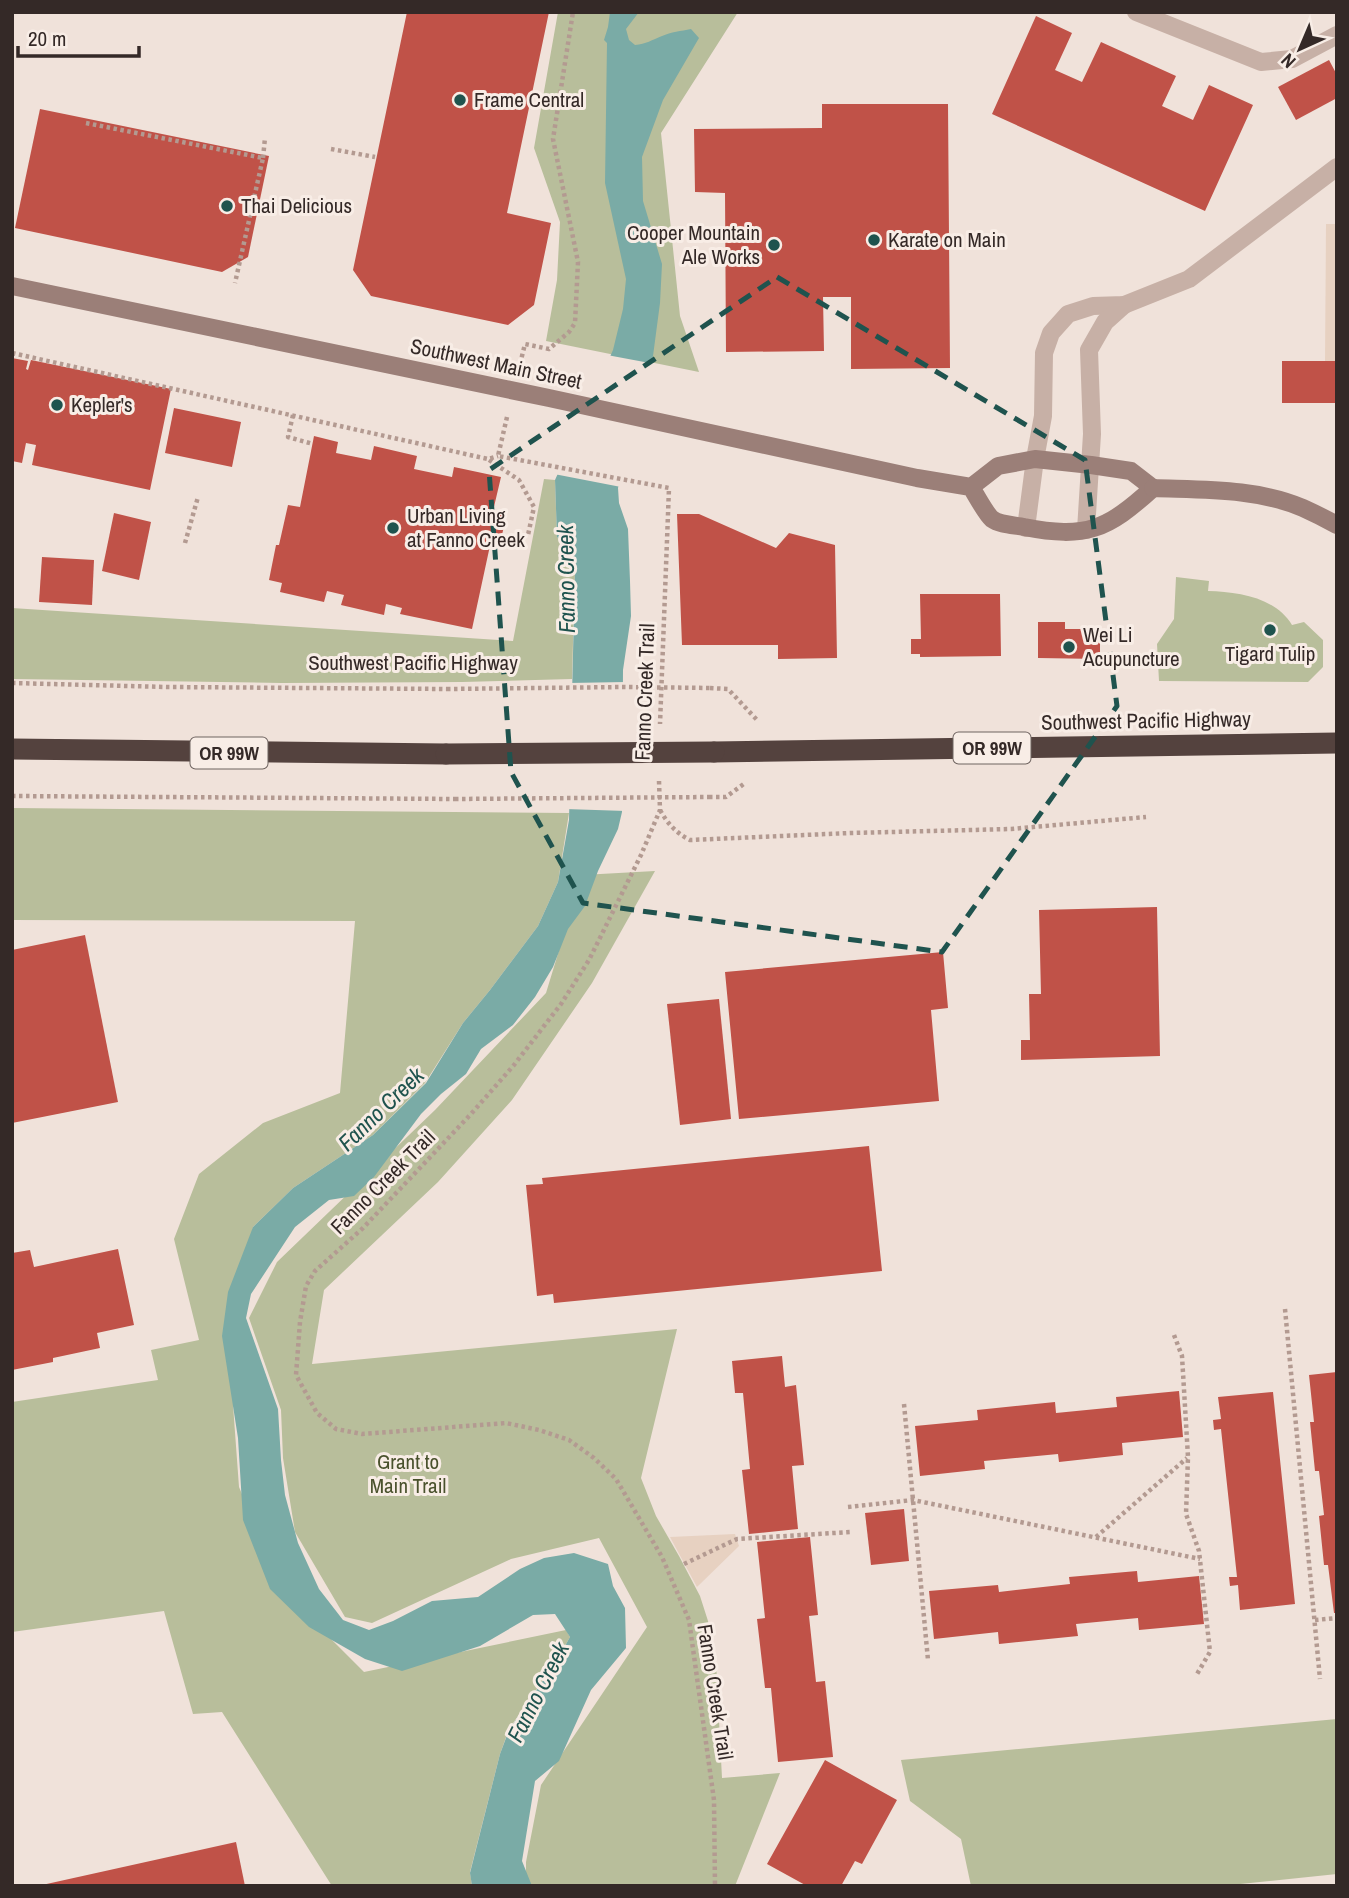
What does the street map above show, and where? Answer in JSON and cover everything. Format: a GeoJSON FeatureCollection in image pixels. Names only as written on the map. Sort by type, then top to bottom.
{"type":"FeatureCollection","features":[{"type":"Feature","properties":{"kind":"highway","name":"Southwest Pacific Highway"},"geometry":{"type":"LineString","coordinates":[[12,749],[446,754],[1337,743]]}},
{"type":"Feature","properties":{"kind":"street"},"geometry":{"type":"LineString","coordinates":[[1136,12],[1261,62],[1292,59],[1337,35]]}},
{"type":"Feature","properties":{"kind":"street"},"geometry":{"type":"LineString","coordinates":[[1026,528],[1043,416],[1044,353],[1051,333],[1068,314],[1093,306],[1124,304],[1189,279],[1337,167]]}},
{"type":"Feature","properties":{"kind":"street","name":"Southwest Main Street"},"geometry":{"type":"LineString","coordinates":[[12,286],[917,478],[971,487]]}},
{"type":"Feature","properties":{"kind":"street"},"geometry":{"type":"LineString","coordinates":[[1086,530],[1091,465],[1089,350],[1105,322],[1124,304]]}},
{"type":"Feature","properties":{"kind":"street"},"geometry":{"type":"LineString","coordinates":[[1153,488],[1127,512],[1098,528],[1061,533],[992,519],[971,487],[998,466],[1035,460],[1091,465],[1131,471],[1153,488],[1206,490],[1267,497],[1302,507],[1337,525]]}},
{"type":"Feature","properties":{"kind":"path"},"geometry":{"type":"LineString","coordinates":[[520,367],[525,344],[549,349],[569,332],[575,323],[578,262],[552,139],[573,12]]}},
{"type":"Feature","properties":{"kind":"path"},"geometry":{"type":"LineString","coordinates":[[86,122],[263,158]]}},
{"type":"Feature","properties":{"kind":"path"},"geometry":{"type":"LineString","coordinates":[[235,284],[265,138]]}},
{"type":"Feature","properties":{"kind":"path"},"geometry":{"type":"LineString","coordinates":[[331,149],[375,158]]}},
{"type":"Feature","properties":{"kind":"path"},"geometry":{"type":"LineString","coordinates":[[12,352],[488,459],[519,480],[534,507],[528,535],[503,546]]}},
{"type":"Feature","properties":{"kind":"path"},"geometry":{"type":"LineString","coordinates":[[488,459],[498,456],[508,412]]}},
{"type":"Feature","properties":{"kind":"path"},"geometry":{"type":"LineString","coordinates":[[293,415],[288,438],[313,444]]}},
{"type":"Feature","properties":{"kind":"path","name":"Fanno Creek Trail"},"geometry":{"type":"LineString","coordinates":[[498,456],[669,488],[659,733]]}},
{"type":"Feature","properties":{"kind":"path"},"geometry":{"type":"LineString","coordinates":[[186,543],[198,497]]}},
{"type":"Feature","properties":{"kind":"path","name":"Southwest Pacific Highway"},"geometry":{"type":"LineString","coordinates":[[12,683],[447,690],[625,687],[728,689],[788,751]]}},
{"type":"Feature","properties":{"kind":"path","name":"Fanno Creek Trail"},"geometry":{"type":"LineString","coordinates":[[659,774],[660,810],[641,855],[589,960],[561,1004],[514,1065],[471,1114],[363,1228],[310,1278],[306,1286],[300,1322],[296,1375],[317,1413],[336,1429],[362,1434],[506,1423],[569,1440],[594,1458],[616,1479],[662,1557],[689,1620],[714,1800],[715,1886]]}},
{"type":"Feature","properties":{"kind":"path"},"geometry":{"type":"LineString","coordinates":[[12,796],[455,799],[709,797]]}},
{"type":"Feature","properties":{"kind":"path"},"geometry":{"type":"LineString","coordinates":[[660,810],[680,835],[690,840],[1011,829],[1146,817]]}},
{"type":"Feature","properties":{"kind":"path"},"geometry":{"type":"LineString","coordinates":[[1285,1309],[1320,1679]]}},
{"type":"Feature","properties":{"kind":"path"},"geometry":{"type":"LineString","coordinates":[[1174,1335],[1182,1356],[1188,1457],[1186,1514],[1200,1559],[1210,1652],[1197,1674]]}},
{"type":"Feature","properties":{"kind":"path"},"geometry":{"type":"LineString","coordinates":[[904,1404],[928,1660]]}},
{"type":"Feature","properties":{"kind":"path"},"geometry":{"type":"LineString","coordinates":[[1096,1538],[1188,1457]]}},
{"type":"Feature","properties":{"kind":"path"},"geometry":{"type":"LineString","coordinates":[[848,1507],[912,1500],[1200,1559]]}},
{"type":"Feature","properties":{"kind":"path"},"geometry":{"type":"LineString","coordinates":[[684,1564],[737,1539],[850,1532]]}},
{"type":"Feature","properties":{"kind":"path"},"geometry":{"type":"LineString","coordinates":[[1315,1620],[1337,1618]]}},
{"type":"Feature","properties":{"kind":"highlighted area"},"geometry":{"type":"Polygon","coordinates":[[[777,277],[1085,460],[1117,706],[942,952],[583,903],[511,772],[489,470],[777,277]]]}},
{"type":"Feature","properties":{"kind":"green space"},"geometry":{"type":"Polygon","coordinates":[[[558,12],[738,12],[661,133],[680,316],[699,372],[546,341],[557,280],[560,222],[534,148],[558,12]]]}},
{"type":"Feature","properties":{"kind":"green space"},"geometry":{"type":"Polygon","coordinates":[[[544,479],[555,480],[557,537],[572,552],[575,570],[572,679],[282,683],[12,679],[12,608],[513,641],[544,479]]]}},
{"type":"Feature","properties":{"kind":"green space"},"geometry":{"type":"Polygon","coordinates":[[[1176,577],[1209,581],[1208,591],[1255,598],[1276,608],[1292,625],[1304,622],[1323,640],[1323,667],[1308,682],[1159,681],[1157,644],[1174,619],[1176,577]]]}},
{"type":"Feature","properties":{"kind":"green space"},"geometry":{"type":"Polygon","coordinates":[[[12,808],[569,813],[558,882],[538,926],[463,1023],[425,1083],[373,1135],[293,1188],[253,1227],[233,1405],[239,1487],[263,1544],[310,1618],[364,1672],[566,1630],[570,1637],[509,1729],[500,1754],[470,1872],[472,1886],[332,1886],[222,1712],[193,1714],[164,1611],[12,1632],[12,1402],[158,1380],[151,1350],[199,1340],[174,1239],[199,1174],[263,1123],[340,1093],[355,921],[12,920],[12,808]]]}},
{"type":"Feature","properties":{"kind":"green space","name":"Grant to Main Trail"},"geometry":{"type":"Polygon","coordinates":[[[655,871],[592,983],[512,1100],[438,1182],[324,1290],[312,1364],[677,1329],[641,1478],[656,1516],[700,1596],[708,1621],[716,1662],[722,1778],[780,1773],[735,1886],[526,1886],[526,1862],[541,1785],[647,1627],[599,1538],[511,1559],[372,1623],[345,1617],[295,1532],[283,1458],[281,1410],[249,1318],[277,1262],[435,1110],[546,993],[582,875],[655,871]]]}},
{"type":"Feature","properties":{"kind":"green space"},"geometry":{"type":"Polygon","coordinates":[[[1337,1719],[1337,1874],[1221,1886],[971,1886],[961,1839],[910,1801],[901,1760],[1337,1719]]]}},
{"type":"Feature","properties":{"kind":"shaded area"},"geometry":{"type":"Polygon","coordinates":[[[1326,224],[1337,224],[1337,361],[1325,361],[1326,224]]]}},
{"type":"Feature","properties":{"kind":"shaded area"},"geometry":{"type":"Polygon","coordinates":[[[735,1534],[739,1546],[697,1587],[670,1537],[735,1534]]]}},
{"type":"Feature","properties":{"kind":"water","name":"Fanno Creek"},"geometry":{"type":"Polygon","coordinates":[[[610,12],[639,12],[626,29],[629,40],[635,45],[691,29],[699,38],[663,100],[642,157],[643,201],[662,264],[653,356],[618,488],[619,503],[628,529],[631,616],[623,670],[622,812],[618,829],[585,906],[568,929],[553,967],[535,997],[513,1025],[481,1049],[466,1074],[421,1114],[374,1177],[354,1196],[329,1200],[295,1227],[251,1294],[246,1318],[278,1409],[285,1495],[298,1543],[319,1589],[343,1620],[369,1630],[432,1601],[478,1597],[520,1569],[544,1558],[574,1553],[608,1564],[613,1586],[625,1608],[626,1648],[591,1690],[559,1761],[535,1781],[522,1861],[532,1886],[472,1886],[470,1873],[500,1754],[509,1730],[570,1637],[555,1614],[533,1615],[480,1646],[402,1671],[365,1659],[309,1627],[270,1589],[243,1520],[238,1438],[222,1336],[228,1292],[253,1227],[293,1188],[373,1135],[426,1083],[463,1023],[538,926],[558,882],[569,820],[575,570],[572,552],[557,537],[555,480],[613,350],[623,309],[626,279],[605,183],[607,43],[604,40],[610,12]]]}},
{"type":"Feature","properties":{"kind":"pier"},"geometry":{"type":"Polygon","coordinates":[[[607,355],[655,364],[621,487],[554,474],[607,355]]]}},
{"type":"Feature","properties":{"kind":"pier"},"geometry":{"type":"Polygon","coordinates":[[[626,682],[626,811],[565,809],[568,683],[626,682]]]}},
{"type":"Feature","properties":{"kind":"building"},"geometry":{"type":"Polygon","coordinates":[[[407,12],[549,12],[507,213],[551,223],[534,305],[508,325],[371,296],[353,270],[407,12]]]}},
{"type":"Feature","properties":{"kind":"building"},"geometry":{"type":"Polygon","coordinates":[[[1036,16],[1072,33],[1055,70],[1082,82],[1101,42],[1176,76],[1162,106],[1193,120],[1209,85],[1253,105],[1205,211],[992,114],[1036,16]]]}},
{"type":"Feature","properties":{"kind":"building"},"geometry":{"type":"Polygon","coordinates":[[[1329,60],[1337,75],[1337,98],[1296,120],[1278,87],[1329,60]]]}},
{"type":"Feature","properties":{"kind":"building"},"geometry":{"type":"Polygon","coordinates":[[[822,104],[948,104],[950,368],[851,369],[851,297],[823,297],[824,351],[726,352],[725,193],[695,192],[694,129],[822,128],[822,104]]]}},
{"type":"Feature","properties":{"kind":"building"},"geometry":{"type":"Polygon","coordinates":[[[40,109],[269,156],[248,257],[222,272],[15,228],[40,109]]]}},
{"type":"Feature","properties":{"kind":"building"},"geometry":{"type":"Polygon","coordinates":[[[12,358],[28,361],[28,370],[31,360],[171,389],[150,490],[32,465],[36,445],[26,443],[22,463],[12,461],[12,358]]]}},
{"type":"Feature","properties":{"kind":"building"},"geometry":{"type":"Polygon","coordinates":[[[1282,361],[1337,361],[1337,403],[1282,403],[1282,361]]]}},
{"type":"Feature","properties":{"kind":"building"},"geometry":{"type":"Polygon","coordinates":[[[174,408],[241,422],[232,467],[165,453],[174,408]]]}},
{"type":"Feature","properties":{"kind":"building","name":"Urban Living at Fanno Creek"},"geometry":{"type":"Polygon","coordinates":[[[314,436],[338,442],[336,453],[371,460],[374,446],[417,456],[414,469],[452,477],[454,467],[501,477],[493,511],[507,514],[500,543],[491,541],[472,629],[400,614],[402,608],[386,604],[384,615],[341,605],[344,595],[327,591],[324,602],[280,592],[282,583],[269,580],[288,505],[300,507],[314,436]]]}},
{"type":"Feature","properties":{"kind":"building"},"geometry":{"type":"Polygon","coordinates":[[[114,513],[151,522],[139,580],[102,571],[114,513]]]}},
{"type":"Feature","properties":{"kind":"building"},"geometry":{"type":"Polygon","coordinates":[[[677,514],[699,514],[776,548],[789,533],[835,545],[837,658],[778,659],[778,645],[682,645],[677,514]]]}},
{"type":"Feature","properties":{"kind":"building"},"geometry":{"type":"Polygon","coordinates":[[[42,557],[94,560],[92,605],[39,602],[42,557]]]}},
{"type":"Feature","properties":{"kind":"building"},"geometry":{"type":"Polygon","coordinates":[[[920,594],[1000,594],[1001,656],[920,657],[920,654],[911,654],[911,639],[921,639],[920,594]]]}},
{"type":"Feature","properties":{"kind":"building","name":"Wei Li Acupuncture"},"geometry":{"type":"Polygon","coordinates":[[[1038,622],[1065,622],[1065,629],[1085,629],[1085,636],[1100,636],[1100,659],[1038,658],[1038,622]]]}},
{"type":"Feature","properties":{"kind":"building"},"geometry":{"type":"Polygon","coordinates":[[[1157,907],[1160,1056],[1021,1060],[1021,1040],[1030,1040],[1029,994],[1041,994],[1039,910],[1157,907]]]}},
{"type":"Feature","properties":{"kind":"building"},"geometry":{"type":"Polygon","coordinates":[[[85,935],[118,1102],[12,1123],[12,950],[85,935]]]}},
{"type":"Feature","properties":{"kind":"building"},"geometry":{"type":"Polygon","coordinates":[[[943,952],[948,1008],[931,1010],[939,1101],[739,1119],[725,972],[943,952]]]}},
{"type":"Feature","properties":{"kind":"building"},"geometry":{"type":"Polygon","coordinates":[[[719,999],[731,1119],[680,1125],[667,1004],[719,999]]]}},
{"type":"Feature","properties":{"kind":"building"},"geometry":{"type":"Polygon","coordinates":[[[869,1146],[882,1271],[554,1303],[553,1294],[537,1296],[526,1185],[543,1184],[542,1178],[869,1146]]]}},
{"type":"Feature","properties":{"kind":"building"},"geometry":{"type":"Polygon","coordinates":[[[118,1249],[134,1325],[97,1333],[100,1348],[53,1358],[53,1362],[12,1370],[12,1253],[30,1250],[34,1267],[118,1249]]]}},
{"type":"Feature","properties":{"kind":"building"},"geometry":{"type":"Polygon","coordinates":[[[782,1356],[785,1387],[796,1385],[804,1465],[792,1466],[798,1529],[749,1534],[742,1470],[750,1469],[743,1393],[735,1393],[732,1361],[782,1356]]]}},
{"type":"Feature","properties":{"kind":"building"},"geometry":{"type":"Polygon","coordinates":[[[1337,1372],[1337,1613],[1334,1613],[1328,1565],[1324,1565],[1319,1516],[1324,1515],[1319,1471],[1315,1471],[1309,1375],[1337,1372]]]}},
{"type":"Feature","properties":{"kind":"building"},"geometry":{"type":"Polygon","coordinates":[[[1179,1391],[1183,1437],[1122,1443],[1123,1455],[1059,1462],[1058,1454],[984,1461],[985,1469],[920,1476],[915,1426],[978,1420],[977,1410],[1055,1402],[1056,1413],[1117,1407],[1116,1397],[1179,1391]]]}},
{"type":"Feature","properties":{"kind":"building"},"geometry":{"type":"Polygon","coordinates":[[[1273,1392],[1295,1604],[1240,1610],[1238,1585],[1230,1586],[1229,1577],[1237,1577],[1221,1429],[1214,1430],[1213,1420],[1221,1419],[1218,1397],[1273,1392]]]}},
{"type":"Feature","properties":{"kind":"building"},"geometry":{"type":"Polygon","coordinates":[[[904,1509],[909,1561],[871,1565],[865,1513],[904,1509]]]}},
{"type":"Feature","properties":{"kind":"building"},"geometry":{"type":"Polygon","coordinates":[[[810,1537],[818,1615],[809,1616],[816,1682],[825,1681],[833,1757],[778,1762],[771,1688],[765,1688],[757,1619],[765,1618],[757,1542],[810,1537]]]}},
{"type":"Feature","properties":{"kind":"building"},"geometry":{"type":"Polygon","coordinates":[[[1137,1571],[1138,1582],[1199,1576],[1204,1624],[1139,1630],[1138,1618],[1076,1624],[1078,1636],[999,1644],[998,1632],[934,1639],[929,1591],[998,1585],[999,1592],[1070,1584],[1069,1577],[1137,1571]]]}},
{"type":"Feature","properties":{"kind":"building"},"geometry":{"type":"Polygon","coordinates":[[[825,1760],[897,1800],[862,1864],[855,1861],[841,1886],[807,1886],[767,1864],[825,1760]]]}},
{"type":"Feature","properties":{"kind":"building"},"geometry":{"type":"Polygon","coordinates":[[[236,1842],[245,1886],[42,1886],[42,1885],[236,1842]]]}},
{"type":"Feature","properties":{"kind":"place","name":"Frame Central"},"geometry":{"type":"Point","coordinates":[460,100]}},
{"type":"Feature","properties":{"kind":"place","name":"Thai Delicious"},"geometry":{"type":"Point","coordinates":[227,206]}},
{"type":"Feature","properties":{"kind":"place","name":"Karate on Main"},"geometry":{"type":"Point","coordinates":[874,240]}},
{"type":"Feature","properties":{"kind":"place","name":"Cooper Mountain Ale Works"},"geometry":{"type":"Point","coordinates":[774,245]}},
{"type":"Feature","properties":{"kind":"place","name":"Kepler's"},"geometry":{"type":"Point","coordinates":[57,405]}},
{"type":"Feature","properties":{"kind":"place","name":"Urban Living at Fanno Creek"},"geometry":{"type":"Point","coordinates":[393,528]}},
{"type":"Feature","properties":{"kind":"place","name":"Tigard Tulip"},"geometry":{"type":"Point","coordinates":[1270,630]}},
{"type":"Feature","properties":{"kind":"place","name":"Wei Li Acupuncture"},"geometry":{"type":"Point","coordinates":[1069,647]}}]}
